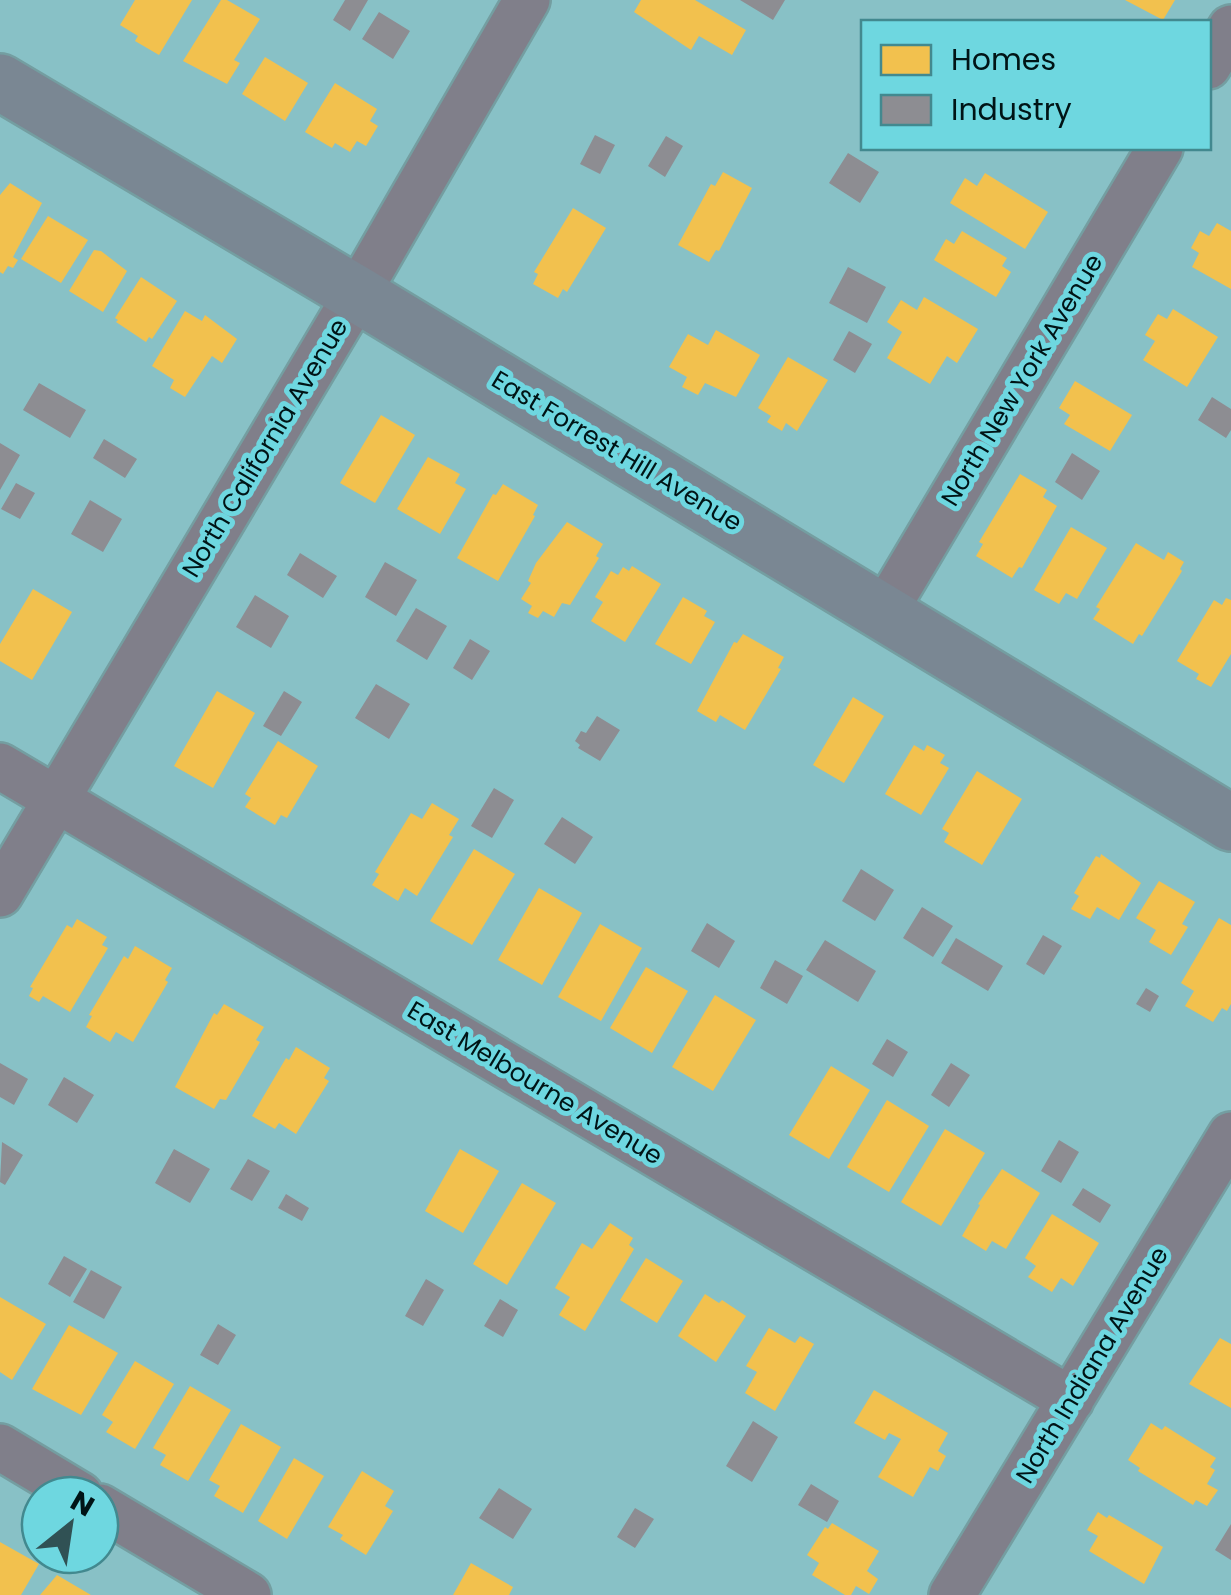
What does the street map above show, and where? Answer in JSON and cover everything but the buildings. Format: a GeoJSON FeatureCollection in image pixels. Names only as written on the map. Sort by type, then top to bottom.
{"type":"FeatureCollection","features":[{"type":"Feature","properties":{"kind":"main road","name":"East Forrest Hill Avenue"},"geometry":{"type":"LineString","coordinates":[[0,82],[1231,823]]}},
{"type":"Feature","properties":{"kind":"street","name":"North California Avenue"},"geometry":{"type":"LineString","coordinates":[[0,894],[358,294],[526,0]]}},
{"type":"Feature","properties":{"kind":"street"},"geometry":{"type":"LineString","coordinates":[[1211,61],[1231,28]]}},
{"type":"Feature","properties":{"kind":"street","name":"North New York Avenue"},"geometry":{"type":"LineString","coordinates":[[884,612],[1159,150]]}},
{"type":"Feature","properties":{"kind":"street","name":"East Melbourne Avenue"},"geometry":{"type":"LineString","coordinates":[[0,766],[1071,1400]]}},
{"type":"Feature","properties":{"kind":"street","name":"North Indiana Avenue"},"geometry":{"type":"LineString","coordinates":[[952,1595],[1231,1135]]}},
{"type":"Feature","properties":{"kind":"street"},"geometry":{"type":"LineString","coordinates":[[0,1447],[47,1475]]}},
{"type":"Feature","properties":{"kind":"street"},"geometry":{"type":"LineString","coordinates":[[120,1519],[248,1595]]}}]}
